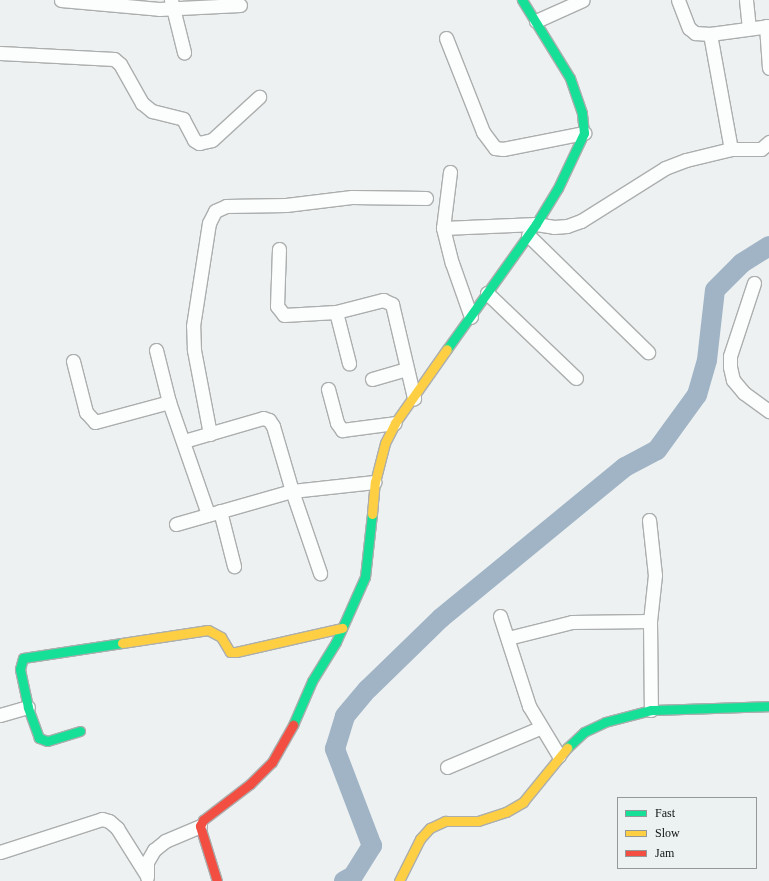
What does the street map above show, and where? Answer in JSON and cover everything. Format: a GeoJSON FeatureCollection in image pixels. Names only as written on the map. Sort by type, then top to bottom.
{"type":"FeatureCollection","features":[{"type":"Feature","properties":{"kind":"street"},"geometry":{"type":"LineString","coordinates":[[61,0],[118,4],[240,6]]}},
{"type":"Feature","properties":{"kind":"street"},"geometry":{"type":"LineString","coordinates":[[147,877],[147,862],[154,850],[165,841],[200,826],[203,820],[250,784],[272,762],[289,736],[312,681],[342,628],[365,577],[375,482],[379,460],[395,423],[536,224],[558,188],[584,133],[582,113],[570,78],[522,0]]}},
{"type":"Feature","properties":{"kind":"street"},"geometry":{"type":"LineString","coordinates":[[536,21],[583,0]]}},
{"type":"Feature","properties":{"kind":"street"},"geometry":{"type":"LineString","coordinates":[[680,0],[689,28],[695,33],[710,34],[749,27],[767,26],[769,68]]}},
{"type":"Feature","properties":{"kind":"street"},"geometry":{"type":"LineString","coordinates":[[746,0],[749,27]]}},
{"type":"Feature","properties":{"kind":"street"},"geometry":{"type":"LineString","coordinates":[[173,5],[184,52]]}},
{"type":"Feature","properties":{"kind":"street"},"geometry":{"type":"LineString","coordinates":[[710,34],[731,149]]}},
{"type":"Feature","properties":{"kind":"street"},"geometry":{"type":"LineString","coordinates":[[446,38],[483,132],[495,148],[584,133]]}},
{"type":"Feature","properties":{"kind":"street"},"geometry":{"type":"LineString","coordinates":[[0,53],[114,59],[120,64],[142,103],[152,111],[183,119],[194,140],[199,144],[212,140],[259,97]]}},
{"type":"Feature","properties":{"kind":"street"},"geometry":{"type":"LineString","coordinates":[[443,228],[536,224],[554,227],[581,221],[665,168],[686,160],[731,149],[761,149],[769,142]]}},
{"type":"Feature","properties":{"kind":"street"},"geometry":{"type":"LineString","coordinates":[[450,172],[443,228],[452,263],[471,316]]}},
{"type":"Feature","properties":{"kind":"street"},"geometry":{"type":"LineString","coordinates":[[210,434],[194,350],[193,326],[209,223],[215,211],[226,206],[286,206],[352,197],[426,198]]}},
{"type":"Feature","properties":{"kind":"street"},"geometry":{"type":"LineString","coordinates":[[528,235],[648,352]]}},
{"type":"Feature","properties":{"kind":"street"},"geometry":{"type":"LineString","coordinates":[[279,249],[277,306],[280,312],[292,315],[336,312],[382,300],[392,304],[414,398]]}},
{"type":"Feature","properties":{"kind":"street"},"geometry":{"type":"LineString","coordinates":[[754,283],[730,356],[730,367],[733,380],[744,393],[769,410]]}},
{"type":"Feature","properties":{"kind":"street"},"geometry":{"type":"LineString","coordinates":[[487,293],[576,378]]}},
{"type":"Feature","properties":{"kind":"street"},"geometry":{"type":"LineString","coordinates":[[336,312],[349,363]]}},
{"type":"Feature","properties":{"kind":"street"},"geometry":{"type":"LineString","coordinates":[[156,350],[169,402],[214,512],[234,566]]}},
{"type":"Feature","properties":{"kind":"street"},"geometry":{"type":"LineString","coordinates":[[73,361],[86,412],[95,422],[169,402]]}},
{"type":"Feature","properties":{"kind":"street"},"geometry":{"type":"LineString","coordinates":[[372,379],[407,369]]}},
{"type":"Feature","properties":{"kind":"street"},"geometry":{"type":"LineString","coordinates":[[328,389],[337,423],[342,430],[395,423]]}},
{"type":"Feature","properties":{"kind":"street"},"geometry":{"type":"LineString","coordinates":[[184,441],[263,418],[269,420],[273,426],[292,491],[320,573]]}},
{"type":"Feature","properties":{"kind":"street"},"geometry":{"type":"LineString","coordinates":[[176,524],[292,491],[375,482]]}},
{"type":"Feature","properties":{"kind":"street"},"geometry":{"type":"LineString","coordinates":[[649,520],[655,575],[650,621],[651,710]]}},
{"type":"Feature","properties":{"kind":"street"},"geometry":{"type":"LineString","coordinates":[[500,616],[529,706],[540,728],[559,756]]}},
{"type":"Feature","properties":{"kind":"street"},"geometry":{"type":"LineString","coordinates":[[508,638],[572,622],[650,621]]}},
{"type":"Feature","properties":{"kind":"street"},"geometry":{"type":"LineString","coordinates":[[80,732],[42,741],[35,732],[20,669],[23,658],[208,630],[221,637],[230,652],[236,652],[342,628]]}},
{"type":"Feature","properties":{"kind":"street"},"geometry":{"type":"LineString","coordinates":[[399,881],[420,839],[430,828],[445,821],[478,821],[506,812],[523,802],[559,756],[584,732],[604,722],[651,710],[769,706]]}},
{"type":"Feature","properties":{"kind":"street"},"geometry":{"type":"LineString","coordinates":[[0,715],[28,707]]}},
{"type":"Feature","properties":{"kind":"street"},"geometry":{"type":"LineString","coordinates":[[447,766],[540,728]]}},
{"type":"Feature","properties":{"kind":"street"},"geometry":{"type":"LineString","coordinates":[[0,852],[91,821],[102,820],[109,822],[117,828],[147,877]]}},
{"type":"Feature","properties":{"kind":"street"},"geometry":{"type":"LineString","coordinates":[[200,826],[217,881]]}},
{"type":"Feature","properties":{"kind":"waterway"},"geometry":{"type":"LineString","coordinates":[[344,881],[353,876],[372,846],[335,749],[345,716],[368,689],[441,618],[625,467],[657,450],[697,395],[707,360],[715,290],[742,263],[769,246]]}},
{"type":"Feature","properties":{"kind":"traffic: fast"},"geometry":{"type":"LineString","coordinates":[[447,349],[536,224],[558,188],[584,133],[582,113],[570,78],[522,0]]}},
{"type":"Feature","properties":{"kind":"traffic: fast"},"geometry":{"type":"LineString","coordinates":[[293,725],[312,681],[336,642],[365,577],[372,514]]}},
{"type":"Feature","properties":{"kind":"traffic: fast"},"geometry":{"type":"LineString","coordinates":[[80,731],[47,741],[39,738],[28,707],[20,669],[23,658],[122,643]]}},
{"type":"Feature","properties":{"kind":"traffic: fast"},"geometry":{"type":"LineString","coordinates":[[567,748],[584,732],[605,722],[651,710],[769,706]]}},
{"type":"Feature","properties":{"kind":"traffic: slow"},"geometry":{"type":"LineString","coordinates":[[372,514],[375,482],[385,443],[395,423],[447,349]]}},
{"type":"Feature","properties":{"kind":"traffic: slow"},"geometry":{"type":"LineString","coordinates":[[122,643],[208,630],[221,637],[230,652],[236,652],[342,628]]}},
{"type":"Feature","properties":{"kind":"traffic: slow"},"geometry":{"type":"LineString","coordinates":[[399,881],[420,839],[430,828],[445,821],[478,821],[506,812],[523,802],[567,748]]}},
{"type":"Feature","properties":{"kind":"traffic: jam"},"geometry":{"type":"LineString","coordinates":[[217,881],[200,826],[203,820],[250,784],[272,762],[293,725]]}}]}
